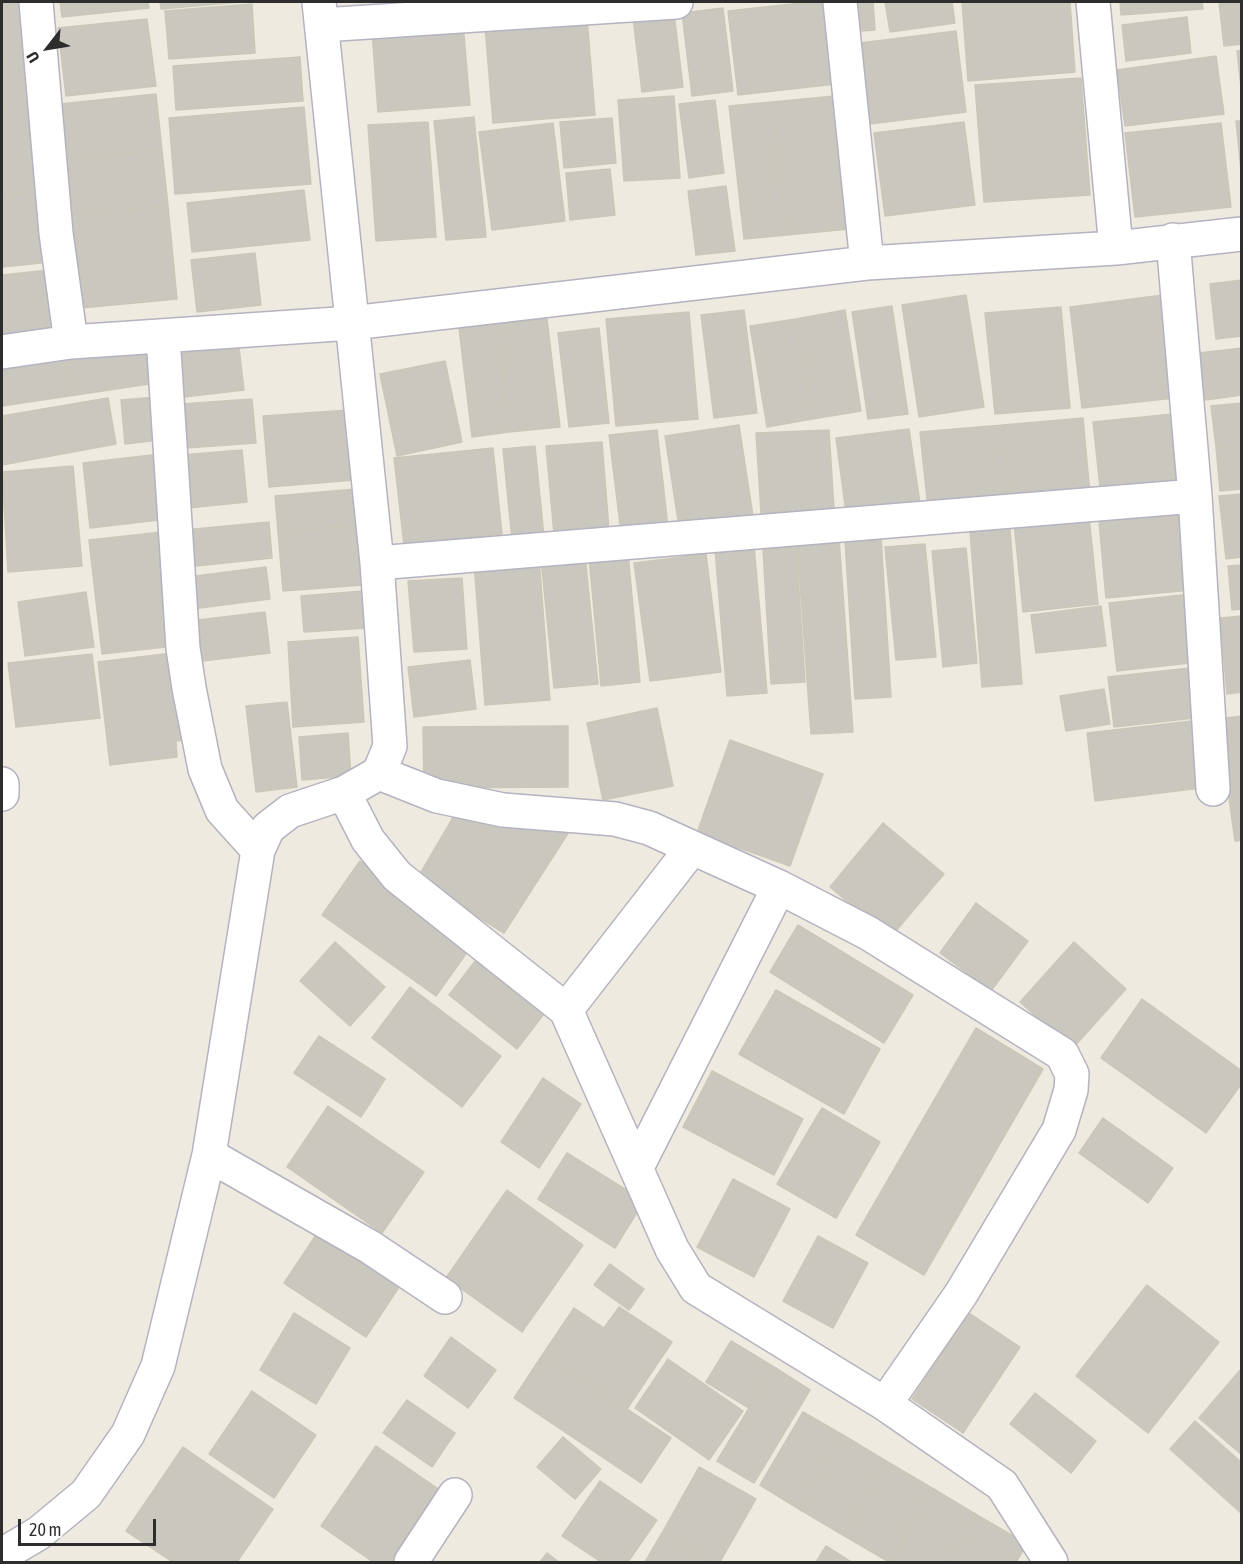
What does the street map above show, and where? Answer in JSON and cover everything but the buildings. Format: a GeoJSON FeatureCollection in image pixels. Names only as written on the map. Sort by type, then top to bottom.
{"type":"FeatureCollection","features":[{"type":"Feature","properties":{"kind":"street"},"geometry":{"type":"LineString","coordinates":[[36,2],[56,233],[71,342]]}},
{"type":"Feature","properties":{"kind":"street"},"geometry":{"type":"LineString","coordinates":[[2,1555],[39,1533],[86,1494],[128,1434],[158,1366],[209,1155],[258,850],[268,828],[290,811],[344,793],[379,773],[390,746],[377,563],[320,13],[676,2]]}},
{"type":"Feature","properties":{"kind":"street"},"geometry":{"type":"LineString","coordinates":[[840,2],[867,263]]}},
{"type":"Feature","properties":{"kind":"street"},"geometry":{"type":"LineString","coordinates":[[1093,2],[1116,248]]}},
{"type":"Feature","properties":{"kind":"street"},"geometry":{"type":"LineString","coordinates":[[2,351],[71,342],[352,323],[867,263],[1116,248],[1242,234]]}},
{"type":"Feature","properties":{"kind":"street"},"geometry":{"type":"LineString","coordinates":[[1173,240],[1195,496],[1213,789]]}},
{"type":"Feature","properties":{"kind":"street"},"geometry":{"type":"LineString","coordinates":[[163,336],[183,648],[189,688],[205,769],[222,810],[258,850]]}},
{"type":"Feature","properties":{"kind":"street"},"geometry":{"type":"LineString","coordinates":[[377,563],[1195,496]]}},
{"type":"Feature","properties":{"kind":"street"},"geometry":{"type":"LineString","coordinates":[[379,773],[437,796],[503,810],[615,819],[649,828],[779,887],[868,933],[1062,1054],[1072,1074],[1071,1090],[1059,1130],[961,1294],[885,1404]]}},
{"type":"Feature","properties":{"kind":"street"},"geometry":{"type":"LineString","coordinates":[[2,784],[2,794]]}},
{"type":"Feature","properties":{"kind":"street"},"geometry":{"type":"LineString","coordinates":[[344,793],[368,840],[397,876],[566,1010],[672,1249],[696,1288],[885,1404],[1002,1485],[1050,1563]]}},
{"type":"Feature","properties":{"kind":"street"},"geometry":{"type":"LineString","coordinates":[[566,1010],[692,848]]}},
{"type":"Feature","properties":{"kind":"street"},"geometry":{"type":"LineString","coordinates":[[637,1167],[779,887]]}},
{"type":"Feature","properties":{"kind":"street"},"geometry":{"type":"LineString","coordinates":[[209,1155],[370,1247],[446,1297]]}},
{"type":"Feature","properties":{"kind":"street"},"geometry":{"type":"LineString","coordinates":[[411,1563],[455,1495]]}}]}
